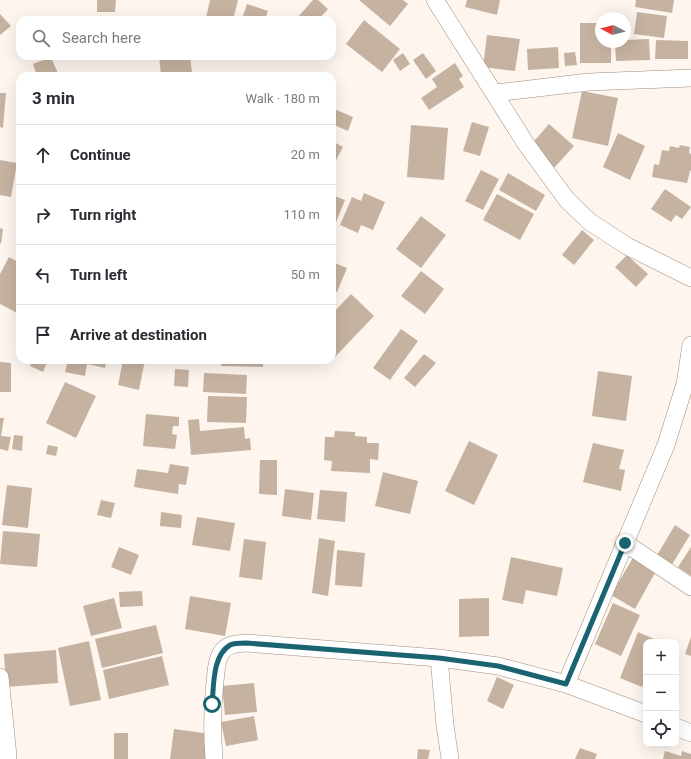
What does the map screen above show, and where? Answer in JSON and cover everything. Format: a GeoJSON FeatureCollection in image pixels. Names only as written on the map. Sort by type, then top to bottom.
{"type":"FeatureCollection","features":[{"type":"Feature","properties":{"kind":"street"},"geometry":{"type":"LineString","coordinates":[[435,0],[526,144],[567,200],[590,222],[627,246],[691,278]]}},
{"type":"Feature","properties":{"kind":"street"},"geometry":{"type":"LineString","coordinates":[[495,93],[589,82],[691,78]]}},
{"type":"Feature","properties":{"kind":"street"},"geometry":{"type":"LineString","coordinates":[[566,684],[666,445],[685,384],[691,345]]}},
{"type":"Feature","properties":{"kind":"street"},"geometry":{"type":"LineString","coordinates":[[625,543],[691,587]]}},
{"type":"Feature","properties":{"kind":"street"},"geometry":{"type":"LineString","coordinates":[[214,759],[212,704],[216,668],[221,653],[231,644],[246,643],[439,658],[498,666],[566,684],[643,713]]}},
{"type":"Feature","properties":{"kind":"street"},"geometry":{"type":"LineString","coordinates":[[439,658],[450,759]]}},
{"type":"Feature","properties":{"kind":"street"},"geometry":{"type":"LineString","coordinates":[[0,678],[7,754]]}},
{"type":"Feature","properties":{"kind":"street"},"geometry":{"type":"LineString","coordinates":[[679,728],[691,733]]}},
{"type":"Feature","properties":{"kind":"building"},"geometry":{"type":"Polygon","coordinates":[[[97,0],[116,0],[115,12],[97,12],[97,0]]]}},
{"type":"Feature","properties":{"kind":"building"},"geometry":{"type":"Polygon","coordinates":[[[210,0],[238,0],[234,16],[206,16],[210,0]]]}},
{"type":"Feature","properties":{"kind":"building"},"geometry":{"type":"Polygon","coordinates":[[[313,0],[318,0],[328,9],[322,16],[299,16],[313,0]]]}},
{"type":"Feature","properties":{"kind":"building"},"geometry":{"type":"Polygon","coordinates":[[[359,0],[403,0],[408,4],[390,26],[359,0]]]}},
{"type":"Feature","properties":{"kind":"building"},"geometry":{"type":"Polygon","coordinates":[[[467,0],[500,0],[497,15],[465,7],[467,0]]]}},
{"type":"Feature","properties":{"kind":"building"},"geometry":{"type":"Polygon","coordinates":[[[636,0],[674,0],[672,13],[635,7],[636,0]]]}},
{"type":"Feature","properties":{"kind":"building"},"geometry":{"type":"Polygon","coordinates":[[[247,4],[268,11],[266,16],[243,16],[247,4]]]}},
{"type":"Feature","properties":{"kind":"building"},"geometry":{"type":"Polygon","coordinates":[[[637,12],[667,16],[664,38],[634,34],[637,12]]]}},
{"type":"Feature","properties":{"kind":"building"},"geometry":{"type":"Polygon","coordinates":[[[0,14],[11,26],[0,35],[0,14]]]}},
{"type":"Feature","properties":{"kind":"building"},"geometry":{"type":"Polygon","coordinates":[[[364,20],[400,49],[382,72],[346,44],[364,20]]]}},
{"type":"Feature","properties":{"kind":"building"},"geometry":{"type":"Polygon","coordinates":[[[580,23],[595,23],[595,48],[611,48],[611,63],[580,63],[580,23]]]}},
{"type":"Feature","properties":{"kind":"building"},"geometry":{"type":"Polygon","coordinates":[[[487,35],[520,39],[515,71],[483,67],[487,35]]]}},
{"type":"Feature","properties":{"kind":"building"},"geometry":{"type":"Polygon","coordinates":[[[649,39],[650,60],[616,61],[615,48],[631,48],[631,40],[649,39]]]}},
{"type":"Feature","properties":{"kind":"building"},"geometry":{"type":"Polygon","coordinates":[[[656,40],[688,41],[688,59],[655,59],[656,40]]]}},
{"type":"Feature","properties":{"kind":"building"},"geometry":{"type":"Polygon","coordinates":[[[558,47],[559,68],[528,70],[527,49],[558,47]]]}},
{"type":"Feature","properties":{"kind":"building"},"geometry":{"type":"Polygon","coordinates":[[[575,52],[577,65],[565,66],[564,53],[575,52]]]}},
{"type":"Feature","properties":{"kind":"building"},"geometry":{"type":"Polygon","coordinates":[[[403,53],[410,64],[400,71],[393,60],[403,53]]]}},
{"type":"Feature","properties":{"kind":"building"},"geometry":{"type":"Polygon","coordinates":[[[423,53],[436,71],[426,79],[413,60],[423,53]]]}},
{"type":"Feature","properties":{"kind":"building"},"geometry":{"type":"Polygon","coordinates":[[[43,60],[52,60],[57,72],[36,72],[33,64],[43,60]]]}},
{"type":"Feature","properties":{"kind":"building"},"geometry":{"type":"Polygon","coordinates":[[[159,60],[190,60],[192,72],[161,72],[159,60]]]}},
{"type":"Feature","properties":{"kind":"building"},"geometry":{"type":"Polygon","coordinates":[[[455,63],[463,76],[459,79],[464,87],[429,110],[421,98],[437,87],[432,79],[455,63]]]}},
{"type":"Feature","properties":{"kind":"building"},"geometry":{"type":"Polygon","coordinates":[[[582,91],[618,98],[608,146],[572,138],[582,91]]]}},
{"type":"Feature","properties":{"kind":"building"},"geometry":{"type":"Polygon","coordinates":[[[0,93],[6,93],[3,128],[0,127],[0,93]]]}},
{"type":"Feature","properties":{"kind":"building"},"geometry":{"type":"Polygon","coordinates":[[[336,110],[353,117],[348,131],[336,126],[336,110]]]}},
{"type":"Feature","properties":{"kind":"building"},"geometry":{"type":"Polygon","coordinates":[[[472,122],[489,127],[480,156],[463,151],[472,122]]]}},
{"type":"Feature","properties":{"kind":"building"},"geometry":{"type":"Polygon","coordinates":[[[549,124],[574,146],[553,169],[529,147],[549,124]]]}},
{"type":"Feature","properties":{"kind":"building"},"geometry":{"type":"Polygon","coordinates":[[[411,125],[448,128],[444,180],[407,177],[411,125]]]}},
{"type":"Feature","properties":{"kind":"building"},"geometry":{"type":"Polygon","coordinates":[[[618,133],[645,146],[630,180],[603,167],[618,133]]]}},
{"type":"Feature","properties":{"kind":"building"},"geometry":{"type":"Polygon","coordinates":[[[336,143],[343,147],[336,160],[336,143]]]}},
{"type":"Feature","properties":{"kind":"building"},"geometry":{"type":"Polygon","coordinates":[[[680,145],[690,147],[689,153],[691,154],[691,171],[687,183],[652,177],[654,164],[659,165],[662,150],[669,151],[670,146],[679,148],[680,145]]]}},
{"type":"Feature","properties":{"kind":"building"},"geometry":{"type":"Polygon","coordinates":[[[0,160],[16,163],[11,197],[0,195],[0,160]]]}},
{"type":"Feature","properties":{"kind":"building"},"geometry":{"type":"Polygon","coordinates":[[[481,170],[499,179],[483,210],[465,201],[481,170]]]}},
{"type":"Feature","properties":{"kind":"building"},"geometry":{"type":"Polygon","coordinates":[[[508,173],[545,195],[536,211],[499,190],[508,173]]]}},
{"type":"Feature","properties":{"kind":"building"},"geometry":{"type":"Polygon","coordinates":[[[665,189],[691,207],[682,219],[676,215],[671,222],[651,209],[665,189]]]}},
{"type":"Feature","properties":{"kind":"building"},"geometry":{"type":"Polygon","coordinates":[[[364,193],[385,202],[373,230],[361,225],[358,233],[340,225],[352,197],[361,201],[364,193]]]}},
{"type":"Feature","properties":{"kind":"building"},"geometry":{"type":"Polygon","coordinates":[[[497,194],[534,214],[520,240],[483,220],[497,194]]]}},
{"type":"Feature","properties":{"kind":"building"},"geometry":{"type":"Polygon","coordinates":[[[336,197],[345,200],[336,222],[336,197]]]}},
{"type":"Feature","properties":{"kind":"building"},"geometry":{"type":"Polygon","coordinates":[[[421,216],[446,235],[421,268],[396,249],[421,216]]]}},
{"type":"Feature","properties":{"kind":"building"},"geometry":{"type":"Polygon","coordinates":[[[0,228],[3,229],[1,244],[0,243],[0,228]]]}},
{"type":"Feature","properties":{"kind":"building"},"geometry":{"type":"Polygon","coordinates":[[[582,230],[594,240],[574,265],[562,255],[582,230]]]}},
{"type":"Feature","properties":{"kind":"building"},"geometry":{"type":"Polygon","coordinates":[[[627,255],[648,274],[636,287],[615,267],[627,255]]]}},
{"type":"Feature","properties":{"kind":"building"},"geometry":{"type":"Polygon","coordinates":[[[9,257],[16,261],[16,312],[0,304],[0,274],[9,257]]]}},
{"type":"Feature","properties":{"kind":"building"},"geometry":{"type":"Polygon","coordinates":[[[336,264],[347,268],[336,292],[336,264]]]}},
{"type":"Feature","properties":{"kind":"building"},"geometry":{"type":"Polygon","coordinates":[[[421,271],[444,289],[425,314],[401,296],[421,271]]]}},
{"type":"Feature","properties":{"kind":"building"},"geometry":{"type":"Polygon","coordinates":[[[351,294],[374,316],[336,356],[336,310],[351,294]]]}},
{"type":"Feature","properties":{"kind":"building"},"geometry":{"type":"Polygon","coordinates":[[[401,329],[418,341],[390,380],[373,368],[401,329]]]}},
{"type":"Feature","properties":{"kind":"building"},"geometry":{"type":"Polygon","coordinates":[[[424,354],[436,363],[415,387],[404,378],[424,354]]]}},
{"type":"Feature","properties":{"kind":"building"},"geometry":{"type":"Polygon","coordinates":[[[0,362],[11,363],[11,392],[0,392],[0,362]]]}},
{"type":"Feature","properties":{"kind":"building"},"geometry":{"type":"Polygon","coordinates":[[[31,364],[46,364],[43,372],[30,366],[31,364]]]}},
{"type":"Feature","properties":{"kind":"building"},"geometry":{"type":"Polygon","coordinates":[[[67,364],[87,364],[85,376],[65,372],[67,364]]]}},
{"type":"Feature","properties":{"kind":"building"},"geometry":{"type":"Polygon","coordinates":[[[87,364],[106,364],[105,368],[87,364]]]}},
{"type":"Feature","properties":{"kind":"building"},"geometry":{"type":"Polygon","coordinates":[[[122,364],[144,364],[139,390],[118,385],[122,364]]]}},
{"type":"Feature","properties":{"kind":"building"},"geometry":{"type":"Polygon","coordinates":[[[221,364],[263,364],[263,367],[221,366],[221,364]]]}},
{"type":"Feature","properties":{"kind":"building"},"geometry":{"type":"Polygon","coordinates":[[[175,369],[189,370],[188,387],[174,386],[175,369]]]}},
{"type":"Feature","properties":{"kind":"building"},"geometry":{"type":"Polygon","coordinates":[[[598,371],[632,376],[626,421],[592,416],[598,371]]]}},
{"type":"Feature","properties":{"kind":"building"},"geometry":{"type":"Polygon","coordinates":[[[204,373],[247,375],[246,394],[203,392],[204,373]]]}},
{"type":"Feature","properties":{"kind":"building"},"geometry":{"type":"Polygon","coordinates":[[[65,382],[96,396],[76,438],[46,423],[65,382]]]}},
{"type":"Feature","properties":{"kind":"building"},"geometry":{"type":"Polygon","coordinates":[[[208,396],[247,397],[246,423],[207,422],[208,396]]]}},
{"type":"Feature","properties":{"kind":"building"},"geometry":{"type":"Polygon","coordinates":[[[146,414],[179,417],[179,426],[173,426],[172,434],[177,435],[175,449],[143,446],[146,414]]]}},
{"type":"Feature","properties":{"kind":"building"},"geometry":{"type":"Polygon","coordinates":[[[0,418],[4,418],[1,436],[11,437],[8,451],[0,449],[0,418]]]}},
{"type":"Feature","properties":{"kind":"building"},"geometry":{"type":"Polygon","coordinates":[[[199,419],[200,431],[244,427],[245,439],[250,438],[251,450],[191,455],[188,420],[199,419]]]}},
{"type":"Feature","properties":{"kind":"building"},"geometry":{"type":"Polygon","coordinates":[[[335,431],[355,432],[355,436],[367,437],[367,443],[379,443],[378,460],[370,459],[370,473],[331,471],[332,461],[324,460],[325,437],[334,437],[335,431]]]}},
{"type":"Feature","properties":{"kind":"building"},"geometry":{"type":"Polygon","coordinates":[[[14,435],[23,436],[22,451],[12,449],[14,435]]]}},
{"type":"Feature","properties":{"kind":"building"},"geometry":{"type":"Polygon","coordinates":[[[469,441],[498,455],[474,505],[445,491],[469,441]]]}},
{"type":"Feature","properties":{"kind":"building"},"geometry":{"type":"Polygon","coordinates":[[[593,443],[624,450],[619,469],[625,470],[621,491],[583,482],[593,443]]]}},
{"type":"Feature","properties":{"kind":"building"},"geometry":{"type":"Polygon","coordinates":[[[48,445],[58,447],[56,456],[46,454],[48,445]]]}},
{"type":"Feature","properties":{"kind":"building"},"geometry":{"type":"Polygon","coordinates":[[[260,460],[277,460],[277,495],[259,494],[260,460]]]}},
{"type":"Feature","properties":{"kind":"building"},"geometry":{"type":"Polygon","coordinates":[[[170,464],[189,467],[186,485],[179,484],[178,494],[134,487],[137,469],[168,473],[170,464]]]}},
{"type":"Feature","properties":{"kind":"building"},"geometry":{"type":"Polygon","coordinates":[[[383,472],[418,481],[410,514],[375,506],[383,472]]]}},
{"type":"Feature","properties":{"kind":"building"},"geometry":{"type":"Polygon","coordinates":[[[7,485],[32,488],[28,528],[2,525],[7,485]]]}},
{"type":"Feature","properties":{"kind":"building"},"geometry":{"type":"Polygon","coordinates":[[[285,489],[314,493],[311,520],[282,516],[285,489]]]}},
{"type":"Feature","properties":{"kind":"building"},"geometry":{"type":"Polygon","coordinates":[[[320,490],[347,492],[345,522],[317,519],[320,490]]]}},
{"type":"Feature","properties":{"kind":"building"},"geometry":{"type":"Polygon","coordinates":[[[101,500],[115,503],[111,518],[97,515],[101,500]]]}},
{"type":"Feature","properties":{"kind":"building"},"geometry":{"type":"Polygon","coordinates":[[[161,512],[182,515],[181,528],[160,526],[161,512]]]}},
{"type":"Feature","properties":{"kind":"building"},"geometry":{"type":"Polygon","coordinates":[[[197,517],[235,523],[230,551],[192,545],[197,517]]]}},
{"type":"Feature","properties":{"kind":"building"},"geometry":{"type":"Polygon","coordinates":[[[675,525],[690,535],[671,566],[656,557],[675,525]]]}},
{"type":"Feature","properties":{"kind":"building"},"geometry":{"type":"Polygon","coordinates":[[[3,531],[40,534],[37,567],[0,564],[3,531]]]}},
{"type":"Feature","properties":{"kind":"building"},"geometry":{"type":"Polygon","coordinates":[[[319,538],[335,541],[328,596],[312,593],[319,538]]]}},
{"type":"Feature","properties":{"kind":"building"},"geometry":{"type":"Polygon","coordinates":[[[244,539],[266,542],[262,580],[239,577],[244,539]]]}},
{"type":"Feature","properties":{"kind":"building"},"geometry":{"type":"Polygon","coordinates":[[[119,547],[139,555],[131,575],[111,567],[119,547]]]}},
{"type":"Feature","properties":{"kind":"building"},"geometry":{"type":"Polygon","coordinates":[[[691,547],[691,576],[678,567],[691,547]]]}},
{"type":"Feature","properties":{"kind":"building"},"geometry":{"type":"Polygon","coordinates":[[[337,550],[365,553],[362,587],[335,585],[337,550]]]}},
{"type":"Feature","properties":{"kind":"building"},"geometry":{"type":"Polygon","coordinates":[[[634,556],[657,569],[635,609],[611,595],[634,556]]]}},
{"type":"Feature","properties":{"kind":"building"},"geometry":{"type":"Polygon","coordinates":[[[511,557],[563,568],[557,596],[526,590],[523,604],[502,600],[511,557]]]}},
{"type":"Feature","properties":{"kind":"building"},"geometry":{"type":"Polygon","coordinates":[[[142,591],[143,606],[120,607],[119,592],[142,591]]]}},
{"type":"Feature","properties":{"kind":"building"},"geometry":{"type":"Polygon","coordinates":[[[190,596],[231,603],[225,636],[185,629],[190,596]]]}},
{"type":"Feature","properties":{"kind":"building"},"geometry":{"type":"Polygon","coordinates":[[[114,598],[122,628],[91,636],[83,606],[114,598]]]}},
{"type":"Feature","properties":{"kind":"building"},"geometry":{"type":"Polygon","coordinates":[[[489,598],[489,636],[459,637],[459,599],[489,598]]]}},
{"type":"Feature","properties":{"kind":"building"},"geometry":{"type":"Polygon","coordinates":[[[613,603],[640,615],[621,656],[595,644],[613,603]]]}},
{"type":"Feature","properties":{"kind":"building"},"geometry":{"type":"Polygon","coordinates":[[[156,625],[163,653],[102,668],[95,639],[156,625]]]}},
{"type":"Feature","properties":{"kind":"building"},"geometry":{"type":"Polygon","coordinates":[[[638,632],[654,639],[643,639],[642,687],[620,678],[638,632]]]}},
{"type":"Feature","properties":{"kind":"building"},"geometry":{"type":"Polygon","coordinates":[[[691,637],[691,656],[685,654],[691,637]]]}},
{"type":"Feature","properties":{"kind":"building"},"geometry":{"type":"Polygon","coordinates":[[[89,641],[101,700],[70,706],[58,648],[89,641]]]}},
{"type":"Feature","properties":{"kind":"building"},"geometry":{"type":"Polygon","coordinates":[[[56,650],[58,683],[6,687],[4,654],[56,650]]]}},
{"type":"Feature","properties":{"kind":"building"},"geometry":{"type":"Polygon","coordinates":[[[162,656],[169,685],[109,699],[103,670],[162,656]]]}},
{"type":"Feature","properties":{"kind":"building"},"geometry":{"type":"Polygon","coordinates":[[[497,677],[514,685],[503,709],[487,701],[497,677]]]}},
{"type":"Feature","properties":{"kind":"building"},"geometry":{"type":"Polygon","coordinates":[[[254,683],[257,712],[225,715],[222,686],[254,683]]]}},
{"type":"Feature","properties":{"kind":"building"},"geometry":{"type":"Polygon","coordinates":[[[254,716],[258,740],[226,746],[221,722],[254,716]]]}},
{"type":"Feature","properties":{"kind":"building"},"geometry":{"type":"Polygon","coordinates":[[[174,729],[211,734],[208,759],[170,759],[174,729]]]}},
{"type":"Feature","properties":{"kind":"building"},"geometry":{"type":"Polygon","coordinates":[[[114,733],[128,733],[128,759],[114,759],[114,733]]]}},
{"type":"Feature","properties":{"kind":"building"},"geometry":{"type":"Polygon","coordinates":[[[580,748],[597,754],[595,759],[575,759],[580,748]]]}},
{"type":"Feature","properties":{"kind":"building"},"geometry":{"type":"Polygon","coordinates":[[[418,749],[430,750],[428,759],[417,759],[418,749]]]}},
{"type":"Feature","properties":{"kind":"building"},"geometry":{"type":"Polygon","coordinates":[[[665,751],[681,756],[682,751],[691,754],[691,759],[663,759],[665,751]]]}},
{"type":"Feature","properties":{"kind":"route"},"geometry":{"type":"LineString","coordinates":[[212,704],[216,668],[221,653],[231,644],[246,643],[439,658],[498,666],[566,684],[625,543]]}}]}
